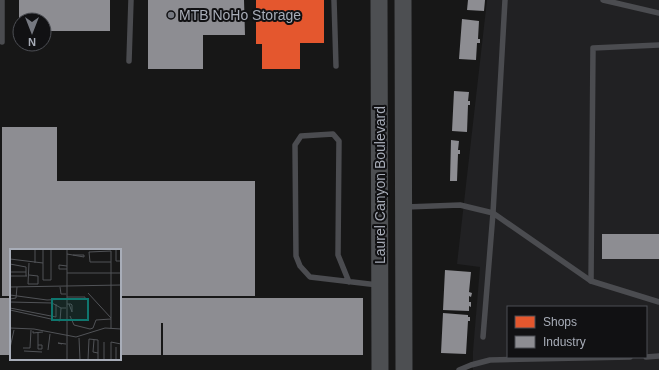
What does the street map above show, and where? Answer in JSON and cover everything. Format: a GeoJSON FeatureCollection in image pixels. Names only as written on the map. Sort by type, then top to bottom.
{"type":"FeatureCollection","features":[{"type":"Feature","properties":{"kind":"main road","name":"Laurel Canyon Boulevard"},"geometry":{"type":"LineString","coordinates":[[379,0],[380,370]]}},
{"type":"Feature","properties":{"kind":"main road","name":"Laurel Canyon Boulevard"},"geometry":{"type":"LineString","coordinates":[[403,0],[404,370]]}},
{"type":"Feature","properties":{"kind":"main road"},"geometry":{"type":"LineString","coordinates":[[380,285],[404,285]]}},
{"type":"Feature","properties":{"kind":"lane"},"geometry":{"type":"LineString","coordinates":[[2,0],[2,42]]}},
{"type":"Feature","properties":{"kind":"lane"},"geometry":{"type":"LineString","coordinates":[[129,62],[131,0]]}},
{"type":"Feature","properties":{"kind":"lane"},"geometry":{"type":"LineString","coordinates":[[334,0],[336,66]]}},
{"type":"Feature","properties":{"kind":"lane"},"geometry":{"type":"LineString","coordinates":[[483,336],[493,213],[505,0]]}},
{"type":"Feature","properties":{"kind":"lane"},"geometry":{"type":"LineString","coordinates":[[603,0],[659,13]]}},
{"type":"Feature","properties":{"kind":"lane"},"geometry":{"type":"LineString","coordinates":[[591,281],[593,48],[659,45]]}},
{"type":"Feature","properties":{"kind":"lane"},"geometry":{"type":"LineString","coordinates":[[349,282],[338,256],[339,141],[333,134],[301,136],[295,145],[296,256],[300,266],[310,276],[349,282],[380,285]]}},
{"type":"Feature","properties":{"kind":"lane"},"geometry":{"type":"LineString","coordinates":[[404,207],[460,205],[493,213],[591,281],[659,302]]}},
{"type":"Feature","properties":{"kind":"lane"},"geometry":{"type":"LineString","coordinates":[[647,357],[659,356]]}},
{"type":"Feature","properties":{"kind":"lane"},"geometry":{"type":"LineString","coordinates":[[459,370],[490,360],[583,358]]}},
{"type":"Feature","properties":{"kind":"shaded area"},"geometry":{"type":"Polygon","coordinates":[[[487,0],[659,0],[659,370],[473,370],[473,351],[480,267],[457,264],[487,0]]]}},
{"type":"Feature","properties":{"kind":"building: Shops"},"geometry":{"type":"Polygon","coordinates":[[[256,0],[324,0],[324,43],[300,43],[300,69],[262,69],[262,44],[256,44],[256,0]]]}},
{"type":"Feature","properties":{"kind":"building: Industry"},"geometry":{"type":"Polygon","coordinates":[[[19,0],[110,0],[110,31],[52,31],[52,12],[19,12],[19,0]]]}},
{"type":"Feature","properties":{"kind":"building: Industry"},"geometry":{"type":"Polygon","coordinates":[[[148,0],[244,0],[245,35],[203,35],[203,69],[148,69],[148,0]]]}},
{"type":"Feature","properties":{"kind":"building: Industry"},"geometry":{"type":"Polygon","coordinates":[[[468,0],[485,0],[484,11],[467,10],[468,0]]]}},
{"type":"Feature","properties":{"kind":"building: Industry"},"geometry":{"type":"Polygon","coordinates":[[[462,19],[479,21],[478,39],[480,39],[480,43],[477,43],[476,60],[459,59],[462,19]]]}},
{"type":"Feature","properties":{"kind":"building: Industry"},"geometry":{"type":"Polygon","coordinates":[[[454,91],[469,92],[468,101],[470,101],[470,105],[468,105],[467,132],[452,131],[454,91]]]}},
{"type":"Feature","properties":{"kind":"building: Industry"},"geometry":{"type":"Polygon","coordinates":[[[2,127],[57,127],[57,181],[255,181],[255,296],[121,296],[121,249],[10,249],[10,296],[2,296],[2,127]]]}},
{"type":"Feature","properties":{"kind":"building: Industry"},"geometry":{"type":"Polygon","coordinates":[[[451,140],[459,141],[458,150],[460,150],[460,154],[458,154],[457,181],[450,181],[451,140]]]}},
{"type":"Feature","properties":{"kind":"building: Industry"},"geometry":{"type":"Polygon","coordinates":[[[602,234],[659,234],[659,259],[602,259],[602,234]]]}},
{"type":"Feature","properties":{"kind":"building: Industry"},"geometry":{"type":"Polygon","coordinates":[[[445,270],[471,272],[469,292],[472,293],[471,297],[469,296],[471,307],[469,306],[469,311],[443,310],[445,270]]]}},
{"type":"Feature","properties":{"kind":"building: Industry"},"geometry":{"type":"Polygon","coordinates":[[[0,298],[10,298],[10,355],[0,355],[0,298]]]}},
{"type":"Feature","properties":{"kind":"building: Industry"},"geometry":{"type":"Polygon","coordinates":[[[121,298],[363,298],[363,355],[163,355],[163,323],[161,323],[161,355],[121,355],[121,298]]]}},
{"type":"Feature","properties":{"kind":"building: Industry"},"geometry":{"type":"Polygon","coordinates":[[[443,313],[468,315],[468,317],[470,317],[470,321],[468,321],[466,354],[441,353],[443,313]]]}},
{"type":"Feature","properties":{"kind":"place","name":"MTB NoHo Storage"},"geometry":{"type":"Point","coordinates":[171,15]}}]}
